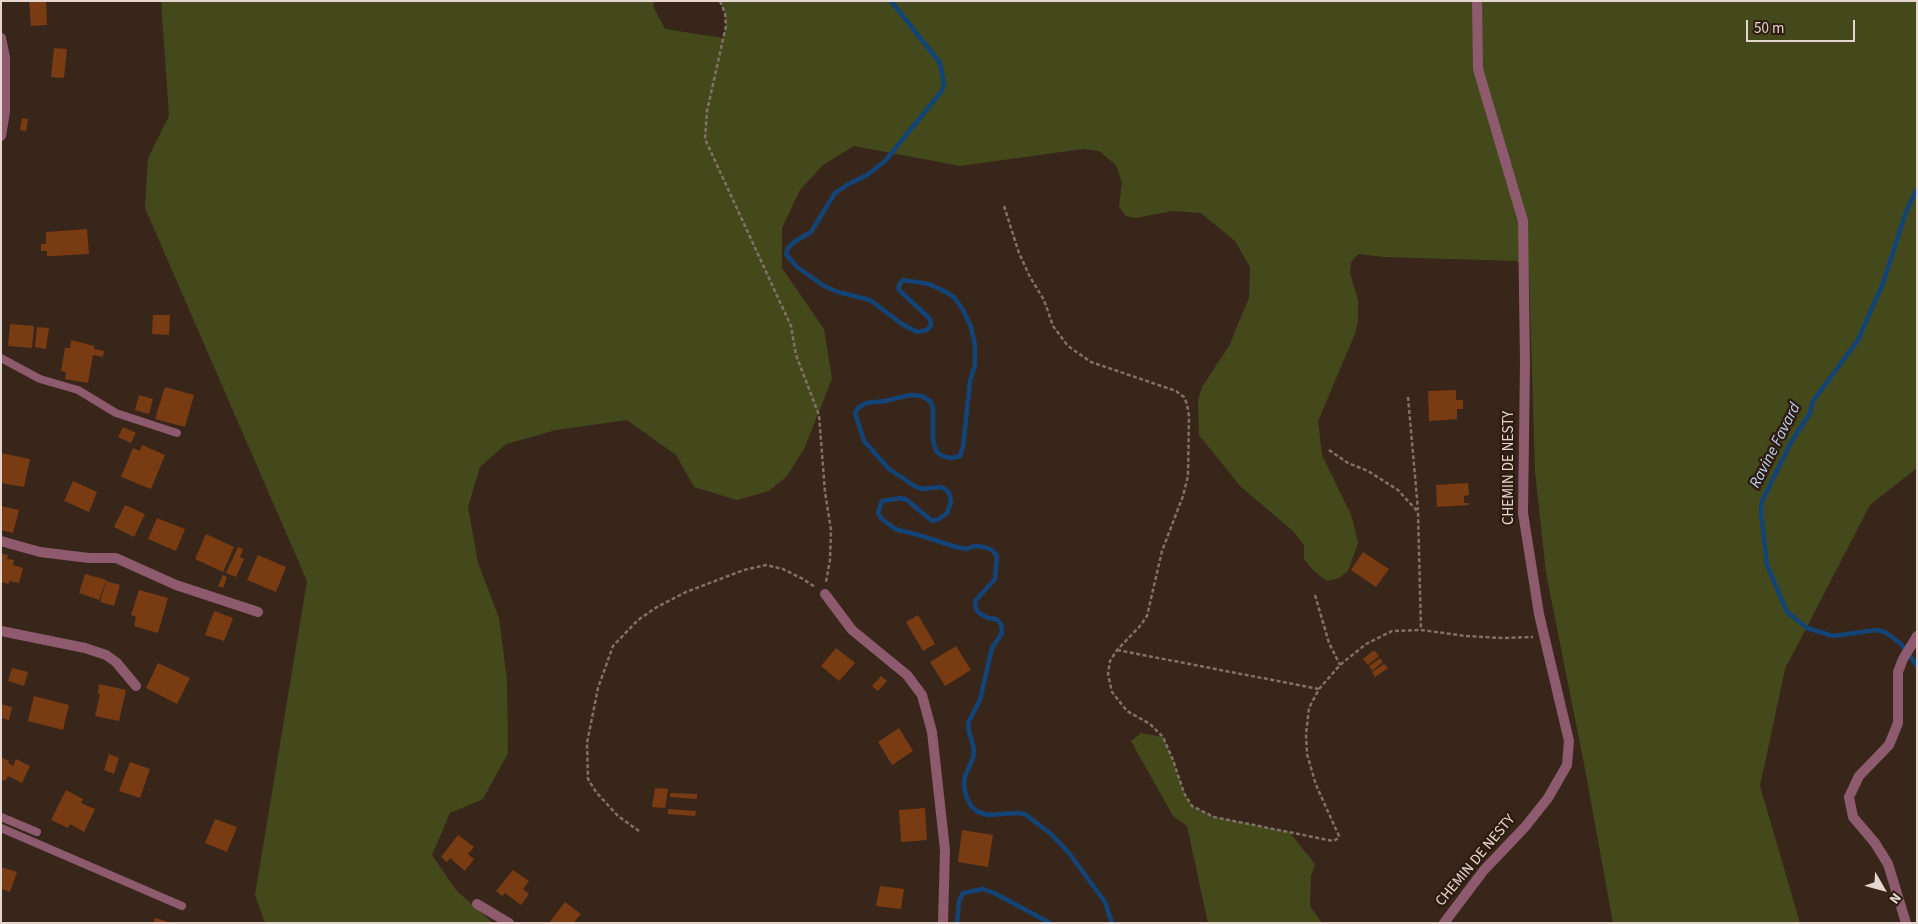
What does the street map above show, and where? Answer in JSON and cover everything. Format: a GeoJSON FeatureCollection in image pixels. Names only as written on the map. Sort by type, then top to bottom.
{"type":"FeatureCollection","features":[{"type":"Feature","properties":{"kind":"street","name":"CHEMIN DE NESTY"},"geometry":{"type":"LineString","coordinates":[[1444,923],[1484,870],[1525,827],[1548,798],[1567,765],[1568,741],[1539,614],[1523,513],[1525,362],[1523,221],[1478,69],[1478,1]]}},
{"type":"Feature","properties":{"kind":"street"},"geometry":{"type":"LineString","coordinates":[[1,38],[5,57],[5,112],[1,136]]}},
{"type":"Feature","properties":{"kind":"street"},"geometry":{"type":"LineString","coordinates":[[1,541],[40,552],[90,558],[116,558],[176,585],[258,612]]}},
{"type":"Feature","properties":{"kind":"street"},"geometry":{"type":"LineString","coordinates":[[824,594],[852,630],[907,675],[922,695],[932,732],[945,850],[943,923]]}},
{"type":"Feature","properties":{"kind":"street"},"geometry":{"type":"LineString","coordinates":[[1,632],[85,648],[106,655],[113,659],[136,686]]}},
{"type":"Feature","properties":{"kind":"street"},"geometry":{"type":"LineString","coordinates":[[1906,923],[1888,864],[1875,843],[1853,817],[1849,797],[1858,776],[1889,745],[1892,738],[1898,723],[1898,672],[1916,637]]}},
{"type":"Feature","properties":{"kind":"street"},"geometry":{"type":"LineString","coordinates":[[477,904],[509,923]]}},
{"type":"Feature","properties":{"kind":"lane"},"geometry":{"type":"LineString","coordinates":[[1,358],[40,379],[78,390],[116,413],[177,433]]}},
{"type":"Feature","properties":{"kind":"lane"},"geometry":{"type":"LineString","coordinates":[[1,817],[37,832]]}},
{"type":"Feature","properties":{"kind":"lane"},"geometry":{"type":"LineString","coordinates":[[1,828],[182,906]]}},
{"type":"Feature","properties":{"kind":"path"},"geometry":{"type":"LineString","coordinates":[[638,831],[618,816],[596,792],[588,779],[588,744],[598,688],[613,646],[638,620],[657,607],[686,592],[744,570],[766,565],[783,569],[803,578],[824,594],[830,560],[831,530],[824,483],[818,415],[796,355],[791,326],[705,140],[707,111],[726,26],[725,13],[720,1]]}},
{"type":"Feature","properties":{"kind":"path"},"geometry":{"type":"LineString","coordinates":[[1004,206],[1019,253],[1030,277],[1044,300],[1053,326],[1068,346],[1091,362],[1176,391],[1184,397],[1187,404],[1189,416],[1188,476],[1183,496],[1162,551],[1146,616],[1140,626],[1110,660],[1108,674],[1112,692],[1127,711],[1150,724],[1163,737],[1174,760],[1184,793],[1192,806],[1214,817],[1333,841],[1339,836],[1316,786],[1307,754],[1306,734],[1309,708],[1319,689],[1340,666],[1366,644],[1392,631],[1421,630],[1493,638],[1544,637]]}},
{"type":"Feature","properties":{"kind":"path"},"geometry":{"type":"LineString","coordinates":[[1408,397],[1418,512],[1421,630]]}},
{"type":"Feature","properties":{"kind":"path"},"geometry":{"type":"LineString","coordinates":[[1329,450],[1348,463],[1368,470],[1398,490],[1418,512]]}},
{"type":"Feature","properties":{"kind":"path"},"geometry":{"type":"LineString","coordinates":[[1315,595],[1329,643],[1340,666]]}},
{"type":"Feature","properties":{"kind":"path"},"geometry":{"type":"LineString","coordinates":[[1117,650],[1319,689]]}},
{"type":"Feature","properties":{"kind":"green space"},"geometry":{"type":"Polygon","coordinates":[[[161,1],[655,1],[653,6],[665,29],[723,38],[726,26],[725,13],[720,1],[1917,1],[1917,468],[1870,505],[1785,669],[1760,786],[1800,923],[1613,923],[1546,573],[1535,471],[1529,276],[1517,261],[1384,257],[1358,254],[1351,262],[1350,273],[1358,300],[1358,320],[1355,334],[1318,421],[1322,455],[1352,517],[1358,543],[1348,571],[1339,578],[1327,581],[1315,572],[1304,559],[1304,545],[1293,531],[1241,487],[1199,435],[1198,400],[1202,387],[1229,346],[1249,298],[1250,267],[1235,241],[1201,213],[1173,211],[1135,218],[1126,216],[1119,207],[1122,182],[1116,165],[1099,151],[1083,149],[960,166],[854,146],[823,165],[800,190],[782,228],[782,268],[824,329],[832,379],[805,447],[787,476],[769,491],[737,500],[694,487],[676,455],[627,420],[556,430],[506,444],[480,467],[468,507],[478,563],[499,618],[507,680],[508,753],[483,799],[450,813],[432,855],[456,890],[493,923],[265,923],[255,895],[307,581],[145,208],[148,158],[169,116],[161,1]]]}},
{"type":"Feature","properties":{"kind":"green space"},"geometry":{"type":"Polygon","coordinates":[[[1141,733],[1163,737],[1184,793],[1192,806],[1214,817],[1289,832],[1315,864],[1311,876],[1310,906],[1322,923],[1208,923],[1187,826],[1173,816],[1131,741],[1141,733]]]}},
{"type":"Feature","properties":{"kind":"building"},"geometry":{"type":"Polygon","coordinates":[[[29,1],[46,1],[47,25],[31,26],[29,1]]]}},
{"type":"Feature","properties":{"kind":"building"},"geometry":{"type":"Polygon","coordinates":[[[54,48],[67,49],[64,78],[51,77],[54,48]]]}},
{"type":"Feature","properties":{"kind":"building"},"geometry":{"type":"Polygon","coordinates":[[[22,118],[28,119],[26,131],[20,130],[22,118]]]}},
{"type":"Feature","properties":{"kind":"building"},"geometry":{"type":"Polygon","coordinates":[[[87,229],[89,254],[47,256],[47,251],[41,251],[41,244],[46,244],[46,232],[87,229]]]}},
{"type":"Feature","properties":{"kind":"building"},"geometry":{"type":"Polygon","coordinates":[[[153,315],[170,315],[169,335],[152,334],[153,315]]]}},
{"type":"Feature","properties":{"kind":"building"},"geometry":{"type":"Polygon","coordinates":[[[10,324],[34,326],[32,348],[8,346],[10,324]]]}},
{"type":"Feature","properties":{"kind":"building"},"geometry":{"type":"Polygon","coordinates":[[[37,327],[49,328],[46,349],[35,347],[37,327]]]}},
{"type":"Feature","properties":{"kind":"building"},"geometry":{"type":"Polygon","coordinates":[[[71,340],[94,346],[94,349],[104,351],[103,357],[93,355],[88,383],[65,379],[66,372],[61,371],[65,348],[70,348],[71,340]]]}},
{"type":"Feature","properties":{"kind":"building"},"geometry":{"type":"Polygon","coordinates":[[[165,387],[194,395],[185,427],[155,419],[165,387]]]}},
{"type":"Feature","properties":{"kind":"building"},"geometry":{"type":"Polygon","coordinates":[[[1456,390],[1456,400],[1463,400],[1463,409],[1457,409],[1457,419],[1429,421],[1428,391],[1456,390]]]}},
{"type":"Feature","properties":{"kind":"building"},"geometry":{"type":"Polygon","coordinates":[[[139,395],[153,399],[149,414],[135,410],[139,395]]]}},
{"type":"Feature","properties":{"kind":"building"},"geometry":{"type":"Polygon","coordinates":[[[123,427],[136,433],[131,443],[118,437],[123,427]]]}},
{"type":"Feature","properties":{"kind":"building"},"geometry":{"type":"Polygon","coordinates":[[[142,445],[165,455],[151,489],[121,477],[133,448],[140,451],[142,445]]]}},
{"type":"Feature","properties":{"kind":"building"},"geometry":{"type":"Polygon","coordinates":[[[1,453],[30,459],[24,487],[1,483],[1,453]]]}},
{"type":"Feature","properties":{"kind":"building"},"geometry":{"type":"Polygon","coordinates":[[[73,481],[97,492],[89,512],[64,501],[73,481]]]}},
{"type":"Feature","properties":{"kind":"building"},"geometry":{"type":"Polygon","coordinates":[[[1468,483],[1469,495],[1464,496],[1464,503],[1469,503],[1469,505],[1437,507],[1436,485],[1468,483]]]}},
{"type":"Feature","properties":{"kind":"building"},"geometry":{"type":"Polygon","coordinates":[[[125,505],[145,514],[134,537],[114,527],[125,505]]]}},
{"type":"Feature","properties":{"kind":"building"},"geometry":{"type":"Polygon","coordinates":[[[1,506],[19,510],[13,533],[1,530],[1,506]]]}},
{"type":"Feature","properties":{"kind":"building"},"geometry":{"type":"Polygon","coordinates":[[[157,518],[185,529],[176,551],[148,539],[157,518]]]}},
{"type":"Feature","properties":{"kind":"building"},"geometry":{"type":"Polygon","coordinates":[[[206,534],[234,547],[223,572],[195,559],[206,534]]]}},
{"type":"Feature","properties":{"kind":"building"},"geometry":{"type":"Polygon","coordinates":[[[238,547],[243,549],[240,557],[244,559],[236,577],[226,573],[238,547]]]}},
{"type":"Feature","properties":{"kind":"building"},"geometry":{"type":"Polygon","coordinates":[[[1363,552],[1389,569],[1376,587],[1351,570],[1363,552]]]}},
{"type":"Feature","properties":{"kind":"building"},"geometry":{"type":"Polygon","coordinates":[[[1,553],[8,555],[7,559],[14,560],[13,565],[23,568],[19,583],[9,581],[9,584],[1,582],[1,553]]]}},
{"type":"Feature","properties":{"kind":"building"},"geometry":{"type":"Polygon","coordinates":[[[258,555],[286,567],[276,592],[247,580],[258,555]]]}},
{"type":"Feature","properties":{"kind":"building"},"geometry":{"type":"Polygon","coordinates":[[[85,574],[106,580],[99,600],[79,593],[85,574]]]}},
{"type":"Feature","properties":{"kind":"building"},"geometry":{"type":"Polygon","coordinates":[[[223,575],[227,577],[223,588],[218,586],[223,575]]]}},
{"type":"Feature","properties":{"kind":"building"},"geometry":{"type":"Polygon","coordinates":[[[106,581],[120,585],[114,606],[100,602],[106,581]]]}},
{"type":"Feature","properties":{"kind":"building"},"geometry":{"type":"Polygon","coordinates":[[[139,590],[168,598],[158,633],[134,626],[136,617],[131,615],[139,590]]]}},
{"type":"Feature","properties":{"kind":"building"},"geometry":{"type":"Polygon","coordinates":[[[214,611],[233,618],[224,641],[205,635],[214,611]]]}},
{"type":"Feature","properties":{"kind":"building"},"geometry":{"type":"Polygon","coordinates":[[[918,615],[935,644],[923,651],[906,622],[918,615]]]}},
{"type":"Feature","properties":{"kind":"building"},"geometry":{"type":"Polygon","coordinates":[[[956,646],[971,670],[945,686],[930,662],[956,646]]]}},
{"type":"Feature","properties":{"kind":"building"},"geometry":{"type":"Polygon","coordinates":[[[836,648],[855,663],[839,681],[821,666],[836,648]]]}},
{"type":"Feature","properties":{"kind":"building"},"geometry":{"type":"Polygon","coordinates":[[[1374,650],[1379,656],[1368,665],[1363,659],[1374,650]]]}},
{"type":"Feature","properties":{"kind":"building"},"geometry":{"type":"Polygon","coordinates":[[[1380,658],[1383,662],[1372,671],[1369,666],[1380,658]]]}},
{"type":"Feature","properties":{"kind":"building"},"geometry":{"type":"Polygon","coordinates":[[[158,663],[190,678],[177,704],[146,688],[158,663]]]}},
{"type":"Feature","properties":{"kind":"building"},"geometry":{"type":"Polygon","coordinates":[[[1384,664],[1388,668],[1375,677],[1372,672],[1384,664]]]}},
{"type":"Feature","properties":{"kind":"building"},"geometry":{"type":"Polygon","coordinates":[[[12,668],[28,672],[24,686],[8,681],[12,668]]]}},
{"type":"Feature","properties":{"kind":"building"},"geometry":{"type":"Polygon","coordinates":[[[881,676],[887,681],[878,691],[872,686],[881,676]]]}},
{"type":"Feature","properties":{"kind":"building"},"geometry":{"type":"Polygon","coordinates":[[[99,684],[126,690],[119,721],[95,716],[100,694],[98,694],[99,684]]]}},
{"type":"Feature","properties":{"kind":"building"},"geometry":{"type":"Polygon","coordinates":[[[34,696],[69,705],[63,730],[28,721],[34,696]]]}},
{"type":"Feature","properties":{"kind":"building"},"geometry":{"type":"Polygon","coordinates":[[[1,704],[12,707],[9,720],[1,718],[1,704]]]}},
{"type":"Feature","properties":{"kind":"building"},"geometry":{"type":"Polygon","coordinates":[[[899,728],[913,751],[892,765],[878,742],[899,728]]]}},
{"type":"Feature","properties":{"kind":"building"},"geometry":{"type":"Polygon","coordinates":[[[109,754],[119,758],[114,774],[104,770],[109,754]]]}},
{"type":"Feature","properties":{"kind":"building"},"geometry":{"type":"Polygon","coordinates":[[[1,757],[9,761],[8,763],[13,766],[16,759],[30,766],[22,783],[8,776],[5,781],[1,779],[1,757]]]}},
{"type":"Feature","properties":{"kind":"building"},"geometry":{"type":"Polygon","coordinates":[[[130,762],[150,769],[140,798],[119,791],[130,762]]]}},
{"type":"Feature","properties":{"kind":"building"},"geometry":{"type":"Polygon","coordinates":[[[655,788],[668,789],[665,808],[652,807],[655,788]]]}},
{"type":"Feature","properties":{"kind":"building"},"geometry":{"type":"Polygon","coordinates":[[[66,790],[83,799],[81,803],[95,809],[84,832],[70,824],[68,828],[51,820],[66,790]]]}},
{"type":"Feature","properties":{"kind":"building"},"geometry":{"type":"Polygon","coordinates":[[[670,793],[697,794],[697,799],[670,797],[670,793]]]}},
{"type":"Feature","properties":{"kind":"building"},"geometry":{"type":"Polygon","coordinates":[[[925,808],[927,840],[901,842],[899,810],[925,808]]]}},
{"type":"Feature","properties":{"kind":"building"},"geometry":{"type":"Polygon","coordinates":[[[668,809],[696,811],[695,816],[668,814],[668,809]]]}},
{"type":"Feature","properties":{"kind":"building"},"geometry":{"type":"Polygon","coordinates":[[[215,819],[237,827],[227,852],[205,843],[215,819]]]}},
{"type":"Feature","properties":{"kind":"building"},"geometry":{"type":"Polygon","coordinates":[[[962,830],[993,835],[988,867],[958,862],[962,830]]]}},
{"type":"Feature","properties":{"kind":"building"},"geometry":{"type":"Polygon","coordinates":[[[458,835],[474,847],[468,854],[474,859],[465,871],[450,858],[447,862],[441,857],[458,835]]]}},
{"type":"Feature","properties":{"kind":"building"},"geometry":{"type":"Polygon","coordinates":[[[1,867],[17,872],[10,892],[1,889],[1,867]]]}},
{"type":"Feature","properties":{"kind":"building"},"geometry":{"type":"Polygon","coordinates":[[[513,870],[529,881],[523,889],[529,894],[521,905],[505,893],[502,896],[496,891],[513,870]]]}},
{"type":"Feature","properties":{"kind":"building"},"geometry":{"type":"Polygon","coordinates":[[[880,886],[904,889],[901,909],[876,906],[880,886]]]}},
{"type":"Feature","properties":{"kind":"building"},"geometry":{"type":"Polygon","coordinates":[[[565,902],[581,914],[575,921],[577,923],[549,923],[565,902]]]}},
{"type":"Feature","properties":{"kind":"building"},"geometry":{"type":"Polygon","coordinates":[[[155,918],[169,922],[169,923],[153,923],[155,918]]]}},
{"type":"Feature","properties":{"kind":"waterway"},"geometry":{"type":"LineString","coordinates":[[891,1],[940,63],[944,84],[941,92],[885,161],[867,175],[835,193],[811,232],[794,242],[788,248],[786,254],[797,267],[824,286],[838,292],[870,300],[902,324],[917,332],[927,330],[931,325],[930,319],[899,290],[899,285],[903,280],[929,284],[944,291],[954,297],[963,310],[971,327],[975,345],[975,365],[970,381],[963,447],[960,456],[951,458],[942,456],[936,451],[933,440],[933,408],[930,401],[922,396],[910,395],[866,403],[858,408],[855,413],[864,441],[889,469],[916,487],[924,489],[940,487],[949,493],[951,502],[947,513],[939,519],[932,521],[907,500],[901,498],[882,501],[878,513],[881,518],[895,529],[956,547],[967,549],[974,546],[984,547],[992,550],[997,556],[995,579],[975,601],[976,609],[979,613],[988,618],[996,619],[1001,624],[1002,633],[992,648],[980,700],[968,723],[974,748],[973,758],[965,776],[966,796],[971,806],[978,812],[988,815],[1025,814],[1051,834],[1069,853],[1105,902],[1112,923]]}},
{"type":"Feature","properties":{"kind":"waterway","name":"Ravine Favard"},"geometry":{"type":"LineString","coordinates":[[1917,189],[1906,212],[1883,283],[1858,340],[1813,401],[1810,413],[1790,444],[1762,501],[1761,512],[1767,565],[1787,612],[1807,628],[1833,636],[1876,630],[1885,632],[1901,644],[1917,666]]}},
{"type":"Feature","properties":{"kind":"waterway"},"geometry":{"type":"LineString","coordinates":[[957,923],[959,901],[963,893],[983,889],[1050,923]]}}]}
